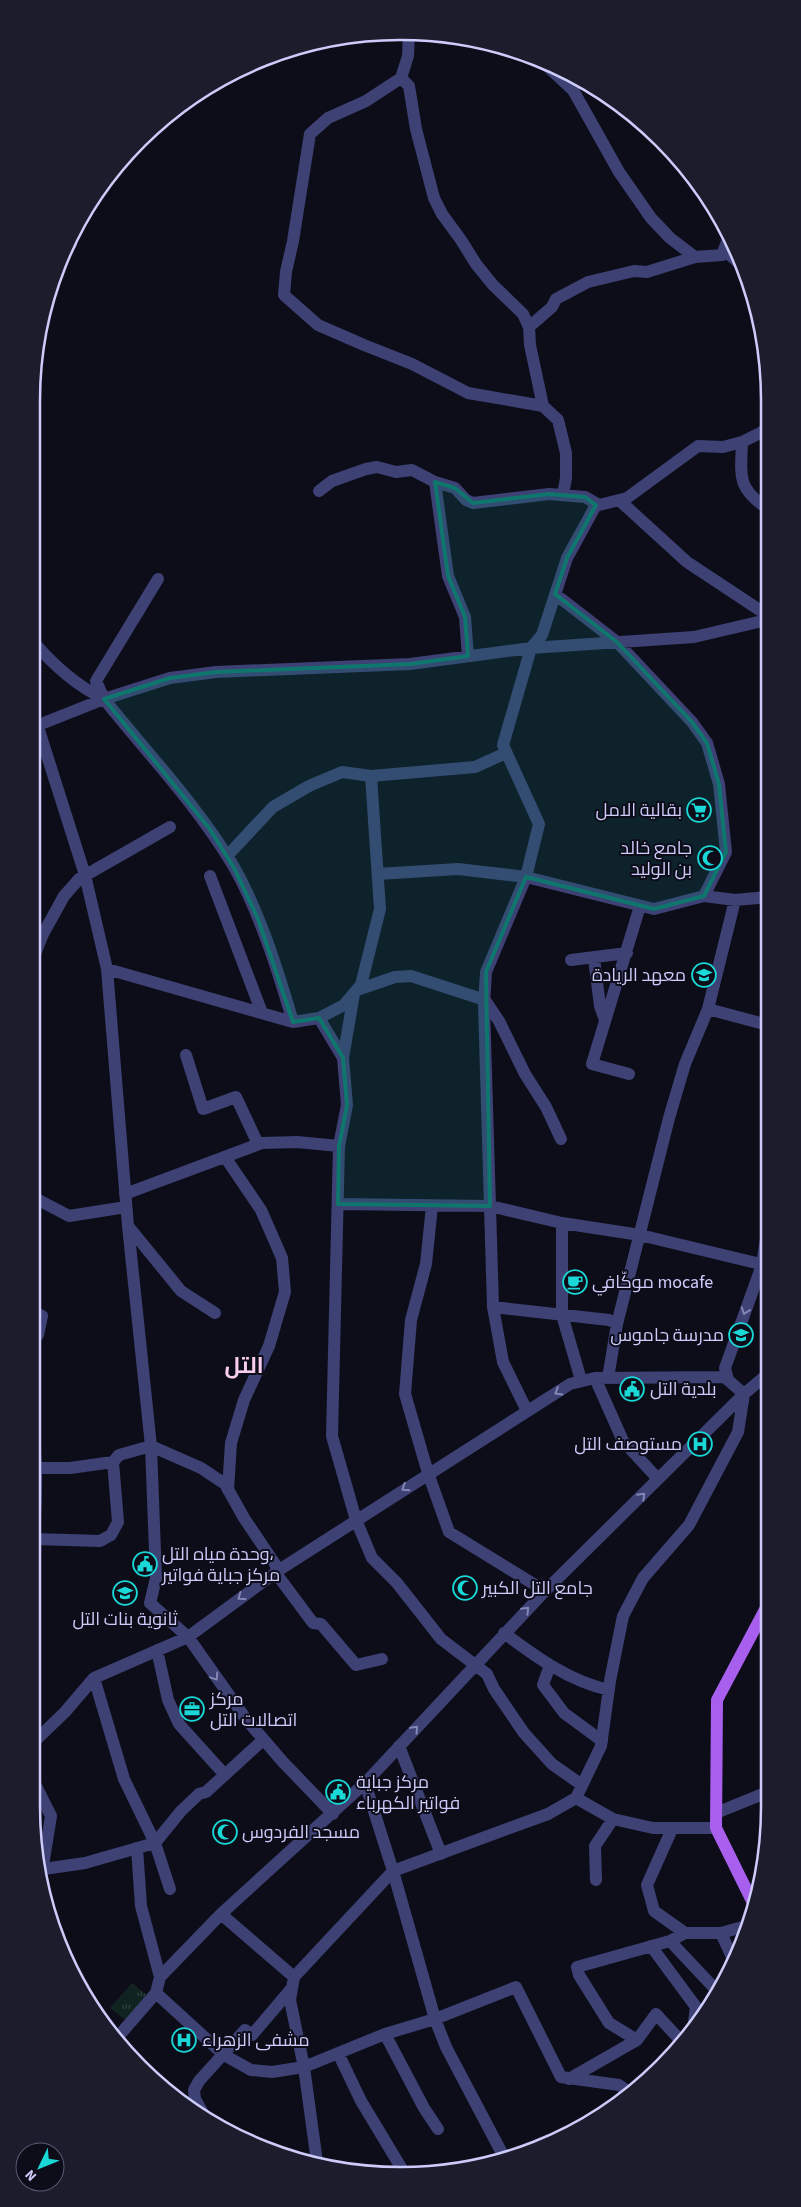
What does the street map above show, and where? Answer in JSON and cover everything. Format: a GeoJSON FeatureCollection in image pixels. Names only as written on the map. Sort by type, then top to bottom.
{"type":"FeatureCollection","features":[{"type":"Feature","properties":{"kind":"main road"},"geometry":{"type":"LineString","coordinates":[[750,1896],[716,1828],[717,1700],[761,1617]]}},
{"type":"Feature","properties":{"kind":"street"},"geometry":{"type":"LineString","coordinates":[[409,40],[408,56],[401,78],[366,101],[328,118],[310,134],[293,241],[286,272],[284,295],[318,325],[412,364],[468,393],[543,406],[558,420],[566,453],[566,478],[563,495]]}},
{"type":"Feature","properties":{"kind":"street"},"geometry":{"type":"LineString","coordinates":[[558,76],[573,90],[619,172],[640,205],[670,238],[695,257]]}},
{"type":"Feature","properties":{"kind":"street"},"geometry":{"type":"LineString","coordinates":[[401,78],[409,86],[416,129],[434,198],[438,206],[476,264],[523,314],[529,327],[530,345],[543,406]]}},
{"type":"Feature","properties":{"kind":"street"},"geometry":{"type":"LineString","coordinates":[[529,327],[552,307],[556,299],[588,282],[634,271],[647,272],[695,257],[722,255],[726,245]]}},
{"type":"Feature","properties":{"kind":"street"},"geometry":{"type":"LineString","coordinates":[[724,250],[730,255]]}},
{"type":"Feature","properties":{"kind":"street"},"geometry":{"type":"LineString","coordinates":[[319,491],[332,481],[377,467],[396,472],[412,470],[435,482],[455,488],[466,500],[474,503],[524,496],[563,495],[585,497],[596,505],[628,498],[698,446],[723,447],[742,442],[761,432]]}},
{"type":"Feature","properties":{"kind":"street"},"geometry":{"type":"LineString","coordinates":[[742,442],[740,476],[754,500],[761,504]]}},
{"type":"Feature","properties":{"kind":"street"},"geometry":{"type":"LineString","coordinates":[[435,482],[448,576],[465,617],[468,656]]}},
{"type":"Feature","properties":{"kind":"street"},"geometry":{"type":"LineString","coordinates":[[620,500],[687,562],[761,611]]}},
{"type":"Feature","properties":{"kind":"street"},"geometry":{"type":"LineString","coordinates":[[527,1411],[503,1362],[493,1307],[485,1000],[486,972],[526,877],[539,824],[503,745],[531,648],[542,635],[567,558],[596,505]]}},
{"type":"Feature","properties":{"kind":"street"},"geometry":{"type":"LineString","coordinates":[[158,579],[96,681],[104,699],[209,828],[234,868],[258,919],[281,982],[293,1022]]}},
{"type":"Feature","properties":{"kind":"street"},"geometry":{"type":"LineString","coordinates":[[555,594],[618,642],[692,722],[706,743],[719,784],[726,852],[704,896]]}},
{"type":"Feature","properties":{"kind":"street"},"geometry":{"type":"LineString","coordinates":[[40,726],[104,699],[170,678],[216,672],[410,664],[531,648],[694,637],[761,621]]}},
{"type":"Feature","properties":{"kind":"street"},"geometry":{"type":"LineString","coordinates":[[40,650],[48,659],[84,689],[104,699]]}},
{"type":"Feature","properties":{"kind":"street"},"geometry":{"type":"LineString","coordinates":[[40,745],[85,875],[107,969],[126,1208],[151,1446],[156,1578],[150,1604],[188,1637],[227,1695],[263,1740],[333,1814]]}},
{"type":"Feature","properties":{"kind":"street"},"geometry":{"type":"LineString","coordinates":[[227,856],[273,808],[309,786],[342,772],[371,776],[475,767],[506,753]]}},
{"type":"Feature","properties":{"kind":"street"},"geometry":{"type":"LineString","coordinates":[[107,969],[293,1022],[319,1018],[344,1005],[361,985],[380,909],[371,776]]}},
{"type":"Feature","properties":{"kind":"street"},"geometry":{"type":"LineString","coordinates":[[40,941],[64,896],[85,875],[170,827]]}},
{"type":"Feature","properties":{"kind":"street"},"geometry":{"type":"LineString","coordinates":[[378,874],[458,869],[526,877],[654,909],[704,896],[735,900],[761,898]]}},
{"type":"Feature","properties":{"kind":"street"},"geometry":{"type":"LineString","coordinates":[[210,876],[262,1013]]}},
{"type":"Feature","properties":{"kind":"street"},"geometry":{"type":"LineString","coordinates":[[658,1479],[623,1441],[601,1378],[617,1324],[676,1092],[685,1064],[708,1010],[735,900]]}},
{"type":"Feature","properties":{"kind":"street"},"geometry":{"type":"LineString","coordinates":[[628,1074],[592,1064],[640,906]]}},
{"type":"Feature","properties":{"kind":"street"},"geometry":{"type":"LineString","coordinates":[[571,960],[626,953]]}},
{"type":"Feature","properties":{"kind":"street"},"geometry":{"type":"LineString","coordinates":[[594,958],[600,1006],[605,1020]]}},
{"type":"Feature","properties":{"kind":"street"},"geometry":{"type":"LineString","coordinates":[[355,992],[395,977],[411,976],[485,1000],[499,1021],[525,1074],[546,1107],[562,1139]]}},
{"type":"Feature","properties":{"kind":"street"},"geometry":{"type":"LineString","coordinates":[[355,992],[344,1058],[347,1105],[339,1146],[332,1436],[356,1520],[372,1558],[397,1583],[441,1640],[487,1674],[494,1689],[524,1733],[552,1764],[582,1785]]}},
{"type":"Feature","properties":{"kind":"street"},"geometry":{"type":"LineString","coordinates":[[708,1010],[761,1023]]}},
{"type":"Feature","properties":{"kind":"street"},"geometry":{"type":"LineString","coordinates":[[319,1018],[344,1058]]}},
{"type":"Feature","properties":{"kind":"street"},"geometry":{"type":"LineString","coordinates":[[186,1055],[203,1109],[236,1097],[258,1144]]}},
{"type":"Feature","properties":{"kind":"street"},"geometry":{"type":"LineString","coordinates":[[125,1194],[258,1144],[297,1142],[339,1146]]}},
{"type":"Feature","properties":{"kind":"street"},"geometry":{"type":"LineString","coordinates":[[225,1157],[261,1210],[282,1258],[285,1292],[269,1346],[241,1409],[231,1443],[228,1490]]}},
{"type":"Feature","properties":{"kind":"street"},"geometry":{"type":"LineString","coordinates":[[40,1201],[69,1216],[126,1208]]}},
{"type":"Feature","properties":{"kind":"street"},"geometry":{"type":"LineString","coordinates":[[338,1204],[490,1206],[562,1222],[640,1235],[761,1264]]}},
{"type":"Feature","properties":{"kind":"street"},"geometry":{"type":"LineString","coordinates":[[432,1206],[426,1264],[411,1320],[405,1394],[428,1473],[449,1532],[545,1591]]}},
{"type":"Feature","properties":{"kind":"street"},"geometry":{"type":"LineString","coordinates":[[562,1222],[562,1315],[581,1380]]}},
{"type":"Feature","properties":{"kind":"street"},"geometry":{"type":"LineString","coordinates":[[128,1226],[181,1291],[214,1313]]}},
{"type":"Feature","properties":{"kind":"street"},"geometry":{"type":"LineString","coordinates":[[744,1394],[726,1377],[725,1368],[761,1275]]}},
{"type":"Feature","properties":{"kind":"street"},"geometry":{"type":"LineString","coordinates":[[493,1307],[609,1320],[617,1324]]}},
{"type":"Feature","properties":{"kind":"street"},"geometry":{"type":"LineString","coordinates":[[40,1736],[65,1712],[94,1678],[188,1637],[277,1571],[559,1390],[581,1380],[601,1378],[726,1377]]}},
{"type":"Feature","properties":{"kind":"street"},"geometry":{"type":"LineString","coordinates":[[160,1976],[220,1914],[333,1814],[365,1783],[545,1591],[744,1394],[761,1380]]}},
{"type":"Feature","properties":{"kind":"street"},"geometry":{"type":"LineString","coordinates":[[198,2105],[195,2099],[194,2090],[245,2030],[252,2035],[293,1983],[393,1871],[548,1814],[576,1798],[602,1741],[609,1690],[623,1616],[643,1578],[689,1525],[738,1432],[744,1394]]}},
{"type":"Feature","properties":{"kind":"street"},"geometry":{"type":"LineString","coordinates":[[40,1539],[100,1541],[112,1535],[118,1522],[113,1462],[118,1455],[151,1446],[201,1468],[225,1484],[277,1571],[313,1624],[321,1624],[356,1665],[382,1659]]}},
{"type":"Feature","properties":{"kind":"street"},"geometry":{"type":"LineString","coordinates":[[40,1468],[70,1468],[113,1462]]}},
{"type":"Feature","properties":{"kind":"street"},"geometry":{"type":"LineString","coordinates":[[504,1633],[538,1659],[589,1685],[609,1690]]}},
{"type":"Feature","properties":{"kind":"street"},"geometry":{"type":"LineString","coordinates":[[157,1650],[168,1700],[179,1724],[225,1775]]}},
{"type":"Feature","properties":{"kind":"street"},"geometry":{"type":"LineString","coordinates":[[550,1665],[543,1685],[564,1713],[602,1741]]}},
{"type":"Feature","properties":{"kind":"street"},"geometry":{"type":"LineString","coordinates":[[94,1678],[124,1779],[155,1843],[170,1889]]}},
{"type":"Feature","properties":{"kind":"street"},"geometry":{"type":"LineString","coordinates":[[46,1869],[85,1863],[155,1843],[181,1810],[225,1775],[263,1740]]}},
{"type":"Feature","properties":{"kind":"street"},"geometry":{"type":"LineString","coordinates":[[399,1746],[441,1854]]}},
{"type":"Feature","properties":{"kind":"street"},"geometry":{"type":"LineString","coordinates":[[365,1783],[393,1871],[435,2019],[446,2047],[502,2153]]}},
{"type":"Feature","properties":{"kind":"street"},"geometry":{"type":"LineString","coordinates":[[40,1794],[51,1816],[43,1855]]}},
{"type":"Feature","properties":{"kind":"street"},"geometry":{"type":"LineString","coordinates":[[716,1813],[761,1795]]}},
{"type":"Feature","properties":{"kind":"street"},"geometry":{"type":"LineString","coordinates":[[576,1798],[613,1819],[653,1828],[716,1828]]}},
{"type":"Feature","properties":{"kind":"street"},"geometry":{"type":"LineString","coordinates":[[596,1880],[596,1846],[613,1819]]}},
{"type":"Feature","properties":{"kind":"street"},"geometry":{"type":"LineString","coordinates":[[672,1829],[647,1885],[654,1911],[685,1933]]}},
{"type":"Feature","properties":{"kind":"street"},"geometry":{"type":"LineString","coordinates":[[121,2034],[156,1994],[160,1976],[141,1906],[137,1848]]}},
{"type":"Feature","properties":{"kind":"street"},"geometry":{"type":"LineString","coordinates":[[220,1914],[293,1983]]}},
{"type":"Feature","properties":{"kind":"street"},"geometry":{"type":"LineString","coordinates":[[637,2040],[609,2023],[579,1975],[577,1966],[670,1941],[685,1933],[721,1933],[740,1928]]}},
{"type":"Feature","properties":{"kind":"street"},"geometry":{"type":"LineString","coordinates":[[721,1933],[730,1952]]}},
{"type":"Feature","properties":{"kind":"street"},"geometry":{"type":"LineString","coordinates":[[670,1941],[713,1987]]}},
{"type":"Feature","properties":{"kind":"street"},"geometry":{"type":"LineString","coordinates":[[651,1946],[696,2007],[695,2014]]}},
{"type":"Feature","properties":{"kind":"street"},"geometry":{"type":"LineString","coordinates":[[293,1983],[290,2000],[304,2067],[314,2156]]}},
{"type":"Feature","properties":{"kind":"street"},"geometry":{"type":"LineString","coordinates":[[156,1994],[224,2055],[251,2070],[272,2072],[304,2067],[385,2034],[435,2019],[516,1987],[561,2078],[619,2085],[625,2089]]}},
{"type":"Feature","properties":{"kind":"street"},"geometry":{"type":"LineString","coordinates":[[569,2078],[637,2040],[656,2014],[678,2037]]}},
{"type":"Feature","properties":{"kind":"street"},"geometry":{"type":"LineString","coordinates":[[385,2034],[424,2108],[438,2129]]}},
{"type":"Feature","properties":{"kind":"street"},"geometry":{"type":"LineString","coordinates":[[338,2053],[361,2101],[401,2167]]}},
{"type":"Feature","properties":{"kind":"highlighted area"},"geometry":{"type":"Polygon","coordinates":[[[435,482],[455,488],[473,503],[549,494],[585,497],[596,505],[567,558],[555,594],[617,642],[692,722],[707,743],[719,784],[726,852],[704,896],[654,909],[526,877],[486,972],[490,1206],[338,1204],[339,1146],[347,1105],[343,1058],[319,1018],[293,1022],[258,919],[234,868],[209,828],[104,699],[170,678],[216,672],[410,664],[468,656],[465,617],[448,576],[435,482]]]}},
{"type":"Feature","properties":{"kind":"green space"},"geometry":{"type":"Polygon","coordinates":[[[132,1983],[148,1996],[128,2022],[110,2008],[132,1983]]]}},
{"type":"Feature","properties":{"kind":"place","name":"بقالية الامل"},"geometry":{"type":"Point","coordinates":[699,810]}},
{"type":"Feature","properties":{"kind":"place","name":"جامع خالد بن الوليد"},"geometry":{"type":"Point","coordinates":[710,858]}},
{"type":"Feature","properties":{"kind":"place","name":"معهد الريادة"},"geometry":{"type":"Point","coordinates":[704,975]}},
{"type":"Feature","properties":{"kind":"place","name":"موكّافي mocafe"},"geometry":{"type":"Point","coordinates":[575,1282]}},
{"type":"Feature","properties":{"kind":"place","name":"مدرسة جاموس"},"geometry":{"type":"Point","coordinates":[741,1335]}},
{"type":"Feature","properties":{"kind":"place","name":"بلدية التل"},"geometry":{"type":"Point","coordinates":[632,1389]}},
{"type":"Feature","properties":{"kind":"place","name":"مستوصف التل"},"geometry":{"type":"Point","coordinates":[700,1444]}},
{"type":"Feature","properties":{"kind":"place","name":"وحدة مياه التل، مركز جباية فواتير"},"geometry":{"type":"Point","coordinates":[145,1564]}},
{"type":"Feature","properties":{"kind":"place","name":"جامع التل الكبير"},"geometry":{"type":"Point","coordinates":[465,1588]}},
{"type":"Feature","properties":{"kind":"place","name":"ثانوية بنات التل"},"geometry":{"type":"Point","coordinates":[125,1593]}},
{"type":"Feature","properties":{"kind":"place","name":"مركز اتصالات التل"},"geometry":{"type":"Point","coordinates":[192,1709]}},
{"type":"Feature","properties":{"kind":"place","name":"مركز جباية فواتير الكهرباء"},"geometry":{"type":"Point","coordinates":[338,1792]}},
{"type":"Feature","properties":{"kind":"place","name":"مسجد الفردوس"},"geometry":{"type":"Point","coordinates":[225,1832]}},
{"type":"Feature","properties":{"kind":"place","name":"مشفى الزهراء"},"geometry":{"type":"Point","coordinates":[184,2040]}},
{"type":"Feature","properties":{"kind":"district","name":"التل"},"geometry":{"type":"Point","coordinates":[244,1365]}}]}
